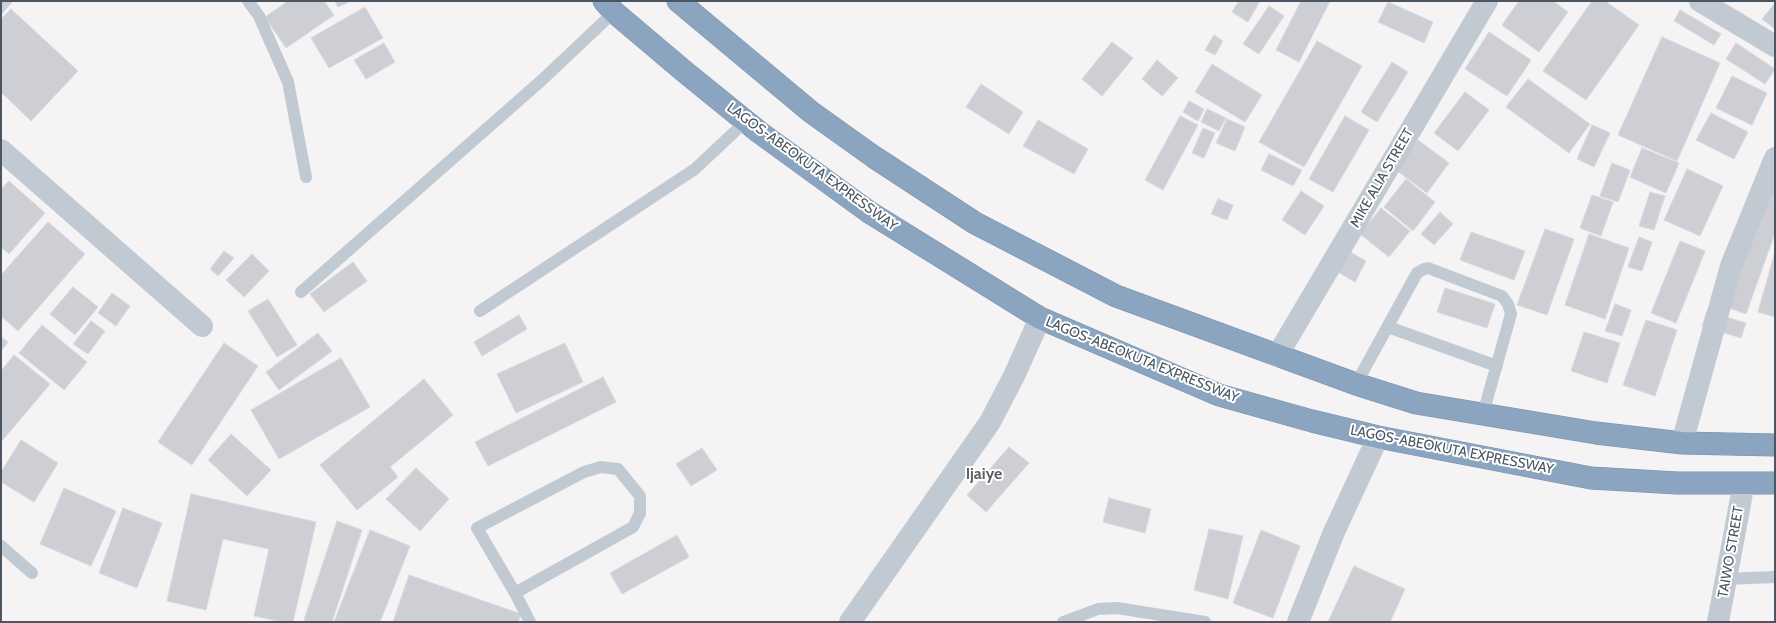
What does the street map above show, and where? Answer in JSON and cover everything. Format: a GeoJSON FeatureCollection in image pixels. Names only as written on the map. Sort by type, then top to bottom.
{"type":"FeatureCollection","features":[{"type":"Feature","properties":{"kind":"highway"},"geometry":{"type":"LineString","coordinates":[[678,1],[811,112],[874,157],[975,223],[1116,296],[1277,356],[1356,384],[1416,403],[1596,433],[1682,443],[1775,445]]}},
{"type":"Feature","properties":{"kind":"highway","name":"LAGOS-ABEOKUTA EXPRESSWAY"},"geometry":{"type":"LineString","coordinates":[[609,6],[746,121],[869,212],[1040,318],[1219,394],[1312,421],[1378,437],[1591,478],[1677,483],[1775,482]]}},
{"type":"Feature","properties":{"kind":"street","name":"MIKE ALIA STREET"},"geometry":{"type":"LineString","coordinates":[[1277,356],[1486,1]]}},
{"type":"Feature","properties":{"kind":"street"},"geometry":{"type":"LineString","coordinates":[[1700,1],[1775,46]]}},
{"type":"Feature","properties":{"kind":"street"},"geometry":{"type":"LineString","coordinates":[[1,150],[202,326]]}},
{"type":"Feature","properties":{"kind":"street"},"geometry":{"type":"LineString","coordinates":[[1682,443],[1731,266],[1775,158]]}},
{"type":"Feature","properties":{"kind":"street"},"geometry":{"type":"LineString","coordinates":[[850,622],[990,422],[1014,376],[1040,318]]}},
{"type":"Feature","properties":{"kind":"street"},"geometry":{"type":"LineString","coordinates":[[1298,622],[1334,532],[1378,437]]}},
{"type":"Feature","properties":{"kind":"street","name":"TAIWO STREET"},"geometry":{"type":"LineString","coordinates":[[1718,622],[1744,482]]}},
{"type":"Feature","properties":{"kind":"lane"},"geometry":{"type":"LineString","coordinates":[[248,1],[259,16],[288,82],[306,177]]}},
{"type":"Feature","properties":{"kind":"lane"},"geometry":{"type":"LineString","coordinates":[[301,292],[542,80],[609,6]]}},
{"type":"Feature","properties":{"kind":"lane"},"geometry":{"type":"LineString","coordinates":[[480,311],[695,169],[746,121]]}},
{"type":"Feature","properties":{"kind":"lane"},"geometry":{"type":"LineString","coordinates":[[1356,384],[1417,273],[1424,268],[1428,268],[1502,296],[1508,304],[1511,314],[1483,414]]}},
{"type":"Feature","properties":{"kind":"lane"},"geometry":{"type":"LineString","coordinates":[[1388,327],[1497,366]]}},
{"type":"Feature","properties":{"kind":"lane"},"geometry":{"type":"LineString","coordinates":[[515,592],[633,528],[640,513],[640,496],[618,469],[601,467],[584,472],[477,528],[515,592],[530,622]]}},
{"type":"Feature","properties":{"kind":"lane"},"geometry":{"type":"LineString","coordinates":[[1,546],[32,573]]}},
{"type":"Feature","properties":{"kind":"lane"},"geometry":{"type":"LineString","coordinates":[[1726,579],[1775,577]]}},
{"type":"Feature","properties":{"kind":"lane"},"geometry":{"type":"LineString","coordinates":[[1063,622],[1098,609],[1117,608],[1205,622]]}},
{"type":"Feature","properties":{"kind":"building"},"geometry":{"type":"Polygon","coordinates":[[[1,1],[13,1],[1,15],[1,1]]]}},
{"type":"Feature","properties":{"kind":"building"},"geometry":{"type":"Polygon","coordinates":[[[288,1],[324,1],[334,15],[286,48],[265,17],[288,1]]]}},
{"type":"Feature","properties":{"kind":"building"},"geometry":{"type":"Polygon","coordinates":[[[335,1],[351,1],[338,7],[335,1]]]}},
{"type":"Feature","properties":{"kind":"building"},"geometry":{"type":"Polygon","coordinates":[[[1239,1],[1260,1],[1248,22],[1232,12],[1239,1]]]}},
{"type":"Feature","properties":{"kind":"building"},"geometry":{"type":"Polygon","coordinates":[[[1301,1],[1330,1],[1299,62],[1276,50],[1301,1]]]}},
{"type":"Feature","properties":{"kind":"building"},"geometry":{"type":"Polygon","coordinates":[[[1519,1],[1553,1],[1568,12],[1539,52],[1502,25],[1519,1]]]}},
{"type":"Feature","properties":{"kind":"building"},"geometry":{"type":"Polygon","coordinates":[[[1592,1],[1605,1],[1639,25],[1586,100],[1543,71],[1592,1]]]}},
{"type":"Feature","properties":{"kind":"building"},"geometry":{"type":"Polygon","coordinates":[[[1388,2],[1433,22],[1424,43],[1378,22],[1388,2]]]}},
{"type":"Feature","properties":{"kind":"building"},"geometry":{"type":"Polygon","coordinates":[[[1775,3],[1775,29],[1762,19],[1775,3]]]}},
{"type":"Feature","properties":{"kind":"building"},"geometry":{"type":"Polygon","coordinates":[[[1269,6],[1284,16],[1259,54],[1243,44],[1269,6]]]}},
{"type":"Feature","properties":{"kind":"building"},"geometry":{"type":"Polygon","coordinates":[[[365,7],[383,38],[329,68],[311,38],[365,7]]]}},
{"type":"Feature","properties":{"kind":"building"},"geometry":{"type":"Polygon","coordinates":[[[11,9],[78,71],[31,121],[1,92],[1,19],[11,9]]]}},
{"type":"Feature","properties":{"kind":"building"},"geometry":{"type":"Polygon","coordinates":[[[1680,10],[1721,34],[1714,45],[1674,21],[1680,10]]]}},
{"type":"Feature","properties":{"kind":"building"},"geometry":{"type":"Polygon","coordinates":[[[1489,32],[1531,60],[1507,96],[1465,69],[1489,32]]]}},
{"type":"Feature","properties":{"kind":"building"},"geometry":{"type":"Polygon","coordinates":[[[1214,35],[1223,41],[1215,55],[1205,50],[1214,35]]]}},
{"type":"Feature","properties":{"kind":"building"},"geometry":{"type":"Polygon","coordinates":[[[1662,37],[1720,63],[1677,161],[1618,135],[1662,37]]]}},
{"type":"Feature","properties":{"kind":"building"},"geometry":{"type":"Polygon","coordinates":[[[1317,41],[1362,66],[1304,167],[1259,142],[1317,41]]]}},
{"type":"Feature","properties":{"kind":"building"},"geometry":{"type":"Polygon","coordinates":[[[1112,42],[1133,58],[1102,96],[1082,79],[1112,42]]]}},
{"type":"Feature","properties":{"kind":"building"},"geometry":{"type":"Polygon","coordinates":[[[384,43],[395,62],[366,79],[354,60],[384,43]]]}},
{"type":"Feature","properties":{"kind":"building"},"geometry":{"type":"Polygon","coordinates":[[[1736,43],[1775,69],[1765,84],[1726,59],[1736,43]]]}},
{"type":"Feature","properties":{"kind":"building"},"geometry":{"type":"Polygon","coordinates":[[[1157,60],[1178,78],[1162,96],[1142,79],[1157,60]]]}},
{"type":"Feature","properties":{"kind":"building"},"geometry":{"type":"Polygon","coordinates":[[[1392,62],[1408,72],[1377,122],[1361,112],[1392,62]]]}},
{"type":"Feature","properties":{"kind":"building"},"geometry":{"type":"Polygon","coordinates":[[[1212,64],[1262,95],[1245,122],[1195,92],[1212,64]]]}},
{"type":"Feature","properties":{"kind":"building"},"geometry":{"type":"Polygon","coordinates":[[[1732,76],[1767,93],[1752,125],[1716,108],[1732,76]]]}},
{"type":"Feature","properties":{"kind":"building"},"geometry":{"type":"Polygon","coordinates":[[[1528,79],[1590,124],[1569,153],[1506,107],[1528,79]]]}},
{"type":"Feature","properties":{"kind":"building"},"geometry":{"type":"Polygon","coordinates":[[[981,84],[1023,112],[1009,134],[966,107],[981,84]]]}},
{"type":"Feature","properties":{"kind":"building"},"geometry":{"type":"Polygon","coordinates":[[[1465,92],[1489,110],[1458,151],[1434,133],[1465,92]]]}},
{"type":"Feature","properties":{"kind":"building"},"geometry":{"type":"Polygon","coordinates":[[[1189,101],[1204,109],[1198,121],[1183,112],[1189,101]]]}},
{"type":"Feature","properties":{"kind":"building"},"geometry":{"type":"Polygon","coordinates":[[[1207,109],[1226,118],[1219,131],[1201,122],[1207,109]]]}},
{"type":"Feature","properties":{"kind":"building"},"geometry":{"type":"Polygon","coordinates":[[[1711,113],[1748,132],[1734,159],[1696,140],[1711,113]]]}},
{"type":"Feature","properties":{"kind":"building"},"geometry":{"type":"Polygon","coordinates":[[[1180,116],[1198,125],[1163,190],[1145,180],[1180,116]]]}},
{"type":"Feature","properties":{"kind":"building"},"geometry":{"type":"Polygon","coordinates":[[[1345,116],[1369,130],[1333,192],[1309,179],[1345,116]]]}},
{"type":"Feature","properties":{"kind":"building"},"geometry":{"type":"Polygon","coordinates":[[[1227,119],[1245,127],[1235,151],[1216,143],[1227,119]]]}},
{"type":"Feature","properties":{"kind":"building"},"geometry":{"type":"Polygon","coordinates":[[[1038,120],[1088,149],[1074,174],[1023,146],[1038,120]]]}},
{"type":"Feature","properties":{"kind":"building"},"geometry":{"type":"Polygon","coordinates":[[[1592,125],[1610,133],[1594,167],[1577,159],[1592,125]]]}},
{"type":"Feature","properties":{"kind":"building"},"geometry":{"type":"Polygon","coordinates":[[[1203,128],[1215,133],[1204,158],[1192,153],[1203,128]]]}},
{"type":"Feature","properties":{"kind":"building"},"geometry":{"type":"Polygon","coordinates":[[[1418,140],[1449,163],[1427,193],[1396,170],[1418,140]]]}},
{"type":"Feature","properties":{"kind":"building"},"geometry":{"type":"Polygon","coordinates":[[[1642,148],[1679,163],[1666,193],[1630,177],[1642,148]]]}},
{"type":"Feature","properties":{"kind":"building"},"geometry":{"type":"Polygon","coordinates":[[[1269,154],[1302,170],[1293,186],[1261,170],[1269,154]]]}},
{"type":"Feature","properties":{"kind":"building"},"geometry":{"type":"Polygon","coordinates":[[[1612,163],[1630,170],[1618,202],[1600,196],[1612,163]]]}},
{"type":"Feature","properties":{"kind":"building"},"geometry":{"type":"Polygon","coordinates":[[[1775,163],[1775,233],[1746,314],[1713,302],[1775,163]]]}},
{"type":"Feature","properties":{"kind":"building"},"geometry":{"type":"Polygon","coordinates":[[[1687,169],[1723,186],[1700,236],[1664,220],[1687,169]]]}},
{"type":"Feature","properties":{"kind":"building"},"geometry":{"type":"Polygon","coordinates":[[[1406,179],[1435,202],[1413,231],[1384,207],[1406,179]]]}},
{"type":"Feature","properties":{"kind":"building"},"geometry":{"type":"Polygon","coordinates":[[[9,181],[45,213],[9,254],[1,247],[1,189],[9,181]]]}},
{"type":"Feature","properties":{"kind":"building"},"geometry":{"type":"Polygon","coordinates":[[[1301,191],[1324,206],[1305,235],[1282,220],[1301,191]]]}},
{"type":"Feature","properties":{"kind":"building"},"geometry":{"type":"Polygon","coordinates":[[[1650,192],[1665,196],[1654,230],[1639,226],[1650,192]]]}},
{"type":"Feature","properties":{"kind":"building"},"geometry":{"type":"Polygon","coordinates":[[[1592,195],[1613,202],[1601,236],[1580,228],[1592,195]]]}},
{"type":"Feature","properties":{"kind":"building"},"geometry":{"type":"Polygon","coordinates":[[[1218,199],[1233,205],[1227,220],[1211,214],[1218,199]]]}},
{"type":"Feature","properties":{"kind":"building"},"geometry":{"type":"Polygon","coordinates":[[[1381,208],[1410,231],[1389,257],[1360,234],[1381,208]]]}},
{"type":"Feature","properties":{"kind":"building"},"geometry":{"type":"Polygon","coordinates":[[[1440,212],[1453,224],[1434,245],[1421,234],[1440,212]]]}},
{"type":"Feature","properties":{"kind":"building"},"geometry":{"type":"Polygon","coordinates":[[[48,222],[85,254],[18,331],[1,316],[1,275],[48,222]]]}},
{"type":"Feature","properties":{"kind":"building"},"geometry":{"type":"Polygon","coordinates":[[[1545,229],[1574,239],[1547,315],[1517,305],[1545,229]]]}},
{"type":"Feature","properties":{"kind":"building"},"geometry":{"type":"Polygon","coordinates":[[[1471,232],[1525,251],[1514,280],[1460,260],[1471,232]]]}},
{"type":"Feature","properties":{"kind":"building"},"geometry":{"type":"Polygon","coordinates":[[[1589,234],[1629,248],[1605,319],[1565,305],[1589,234]]]}},
{"type":"Feature","properties":{"kind":"building"},"geometry":{"type":"Polygon","coordinates":[[[1639,237],[1652,242],[1642,271],[1628,267],[1639,237]]]}},
{"type":"Feature","properties":{"kind":"building"},"geometry":{"type":"Polygon","coordinates":[[[1680,241],[1705,251],[1676,323],[1651,313],[1680,241]]]}},
{"type":"Feature","properties":{"kind":"building"},"geometry":{"type":"Polygon","coordinates":[[[1338,245],[1366,261],[1355,282],[1326,265],[1338,245]]]}},
{"type":"Feature","properties":{"kind":"building"},"geometry":{"type":"Polygon","coordinates":[[[224,251],[234,258],[218,276],[210,269],[224,251]]]}},
{"type":"Feature","properties":{"kind":"building"},"geometry":{"type":"Polygon","coordinates":[[[1775,252],[1775,317],[1758,312],[1775,252]]]}},
{"type":"Feature","properties":{"kind":"building"},"geometry":{"type":"Polygon","coordinates":[[[252,254],[269,271],[244,297],[226,280],[252,254]]]}},
{"type":"Feature","properties":{"kind":"building"},"geometry":{"type":"Polygon","coordinates":[[[353,262],[367,281],[324,312],[310,294],[353,262]]]}},
{"type":"Feature","properties":{"kind":"building"},"geometry":{"type":"Polygon","coordinates":[[[73,287],[98,307],[75,335],[50,314],[73,287]]]}},
{"type":"Feature","properties":{"kind":"building"},"geometry":{"type":"Polygon","coordinates":[[[1445,288],[1495,304],[1487,328],[1437,312],[1445,288]]]}},
{"type":"Feature","properties":{"kind":"building"},"geometry":{"type":"Polygon","coordinates":[[[112,293],[130,306],[116,326],[98,313],[112,293]]]}},
{"type":"Feature","properties":{"kind":"building"},"geometry":{"type":"Polygon","coordinates":[[[268,299],[297,345],[277,357],[248,311],[268,299]]]}},
{"type":"Feature","properties":{"kind":"building"},"geometry":{"type":"Polygon","coordinates":[[[1615,304],[1631,310],[1622,336],[1605,331],[1615,304]]]}},
{"type":"Feature","properties":{"kind":"building"},"geometry":{"type":"Polygon","coordinates":[[[1707,311],[1746,323],[1741,338],[1702,326],[1707,311]]]}},
{"type":"Feature","properties":{"kind":"building"},"geometry":{"type":"Polygon","coordinates":[[[519,315],[527,329],[482,356],[474,342],[519,315]]]}},
{"type":"Feature","properties":{"kind":"building"},"geometry":{"type":"Polygon","coordinates":[[[1646,320],[1677,330],[1655,396],[1623,385],[1646,320]]]}},
{"type":"Feature","properties":{"kind":"building"},"geometry":{"type":"Polygon","coordinates":[[[91,321],[105,331],[88,354],[73,344],[91,321]]]}},
{"type":"Feature","properties":{"kind":"building"},"geometry":{"type":"Polygon","coordinates":[[[42,325],[87,362],[64,390],[19,353],[42,325]]]}},
{"type":"Feature","properties":{"kind":"building"},"geometry":{"type":"Polygon","coordinates":[[[1584,332],[1620,343],[1607,383],[1571,371],[1584,332]]]}},
{"type":"Feature","properties":{"kind":"building"},"geometry":{"type":"Polygon","coordinates":[[[318,333],[332,351],[279,390],[266,372],[318,333]]]}},
{"type":"Feature","properties":{"kind":"building"},"geometry":{"type":"Polygon","coordinates":[[[1,337],[8,342],[1,351],[1,337]]]}},
{"type":"Feature","properties":{"kind":"building"},"geometry":{"type":"Polygon","coordinates":[[[224,343],[258,366],[192,465],[158,442],[224,343]]]}},
{"type":"Feature","properties":{"kind":"building"},"geometry":{"type":"Polygon","coordinates":[[[565,343],[583,382],[516,413],[497,374],[565,343]]]}},
{"type":"Feature","properties":{"kind":"building"},"geometry":{"type":"Polygon","coordinates":[[[14,355],[50,384],[1,442],[1,371],[14,355]]]}},
{"type":"Feature","properties":{"kind":"building"},"geometry":{"type":"Polygon","coordinates":[[[341,358],[370,407],[279,459],[251,410],[341,358]]]}},
{"type":"Feature","properties":{"kind":"building"},"geometry":{"type":"Polygon","coordinates":[[[603,377],[616,402],[488,466],[475,442],[603,377]]]}},
{"type":"Feature","properties":{"kind":"building"},"geometry":{"type":"Polygon","coordinates":[[[424,379],[453,415],[390,467],[398,477],[357,510],[320,465],[424,379]]]}},
{"type":"Feature","properties":{"kind":"building"},"geometry":{"type":"Polygon","coordinates":[[[231,434],[271,470],[247,496],[208,460],[231,434]]]}},
{"type":"Feature","properties":{"kind":"building"},"geometry":{"type":"Polygon","coordinates":[[[21,440],[58,463],[34,502],[1,482],[1,472],[21,440]]]}},
{"type":"Feature","properties":{"kind":"building"},"geometry":{"type":"Polygon","coordinates":[[[1009,447],[1029,463],[986,512],[967,495],[1009,447]]]}},
{"type":"Feature","properties":{"kind":"building"},"geometry":{"type":"Polygon","coordinates":[[[702,448],[717,470],[691,486],[676,464],[702,448]]]}},
{"type":"Feature","properties":{"kind":"building"},"geometry":{"type":"Polygon","coordinates":[[[416,468],[449,499],[420,531],[386,499],[416,468]]]}},
{"type":"Feature","properties":{"kind":"building"},"geometry":{"type":"Polygon","coordinates":[[[64,488],[116,511],[91,566],[40,544],[64,488]]]}},
{"type":"Feature","properties":{"kind":"building"},"geometry":{"type":"Polygon","coordinates":[[[191,494],[316,522],[293,622],[282,622],[254,616],[269,549],[223,539],[206,610],[167,601],[191,494]]]}},
{"type":"Feature","properties":{"kind":"building"},"geometry":{"type":"Polygon","coordinates":[[[1109,498],[1151,509],[1145,533],[1103,522],[1109,498]]]}},
{"type":"Feature","properties":{"kind":"building"},"geometry":{"type":"Polygon","coordinates":[[[123,508],[162,523],[137,588],[99,573],[123,508]]]}},
{"type":"Feature","properties":{"kind":"building"},"geometry":{"type":"Polygon","coordinates":[[[337,521],[362,530],[332,622],[309,622],[304,620],[337,521]]]}},
{"type":"Feature","properties":{"kind":"building"},"geometry":{"type":"Polygon","coordinates":[[[1209,529],[1243,536],[1228,599],[1194,590],[1209,529]]]}},
{"type":"Feature","properties":{"kind":"building"},"geometry":{"type":"Polygon","coordinates":[[[370,530],[410,546],[380,622],[334,622],[370,530]]]}},
{"type":"Feature","properties":{"kind":"building"},"geometry":{"type":"Polygon","coordinates":[[[1261,530],[1300,546],[1273,618],[1233,603],[1261,530]]]}},
{"type":"Feature","properties":{"kind":"building"},"geometry":{"type":"Polygon","coordinates":[[[677,535],[689,557],[622,594],[610,573],[677,535]]]}},
{"type":"Feature","properties":{"kind":"building"},"geometry":{"type":"Polygon","coordinates":[[[1354,566],[1405,589],[1390,622],[1328,622],[1354,566]]]}},
{"type":"Feature","properties":{"kind":"building"},"geometry":{"type":"Polygon","coordinates":[[[409,575],[521,614],[518,622],[393,622],[409,575]]]}},
{"type":"Feature","properties":{"kind":"district","name":"Ijaiye"},"geometry":{"type":"Point","coordinates":[984,474]}}]}
